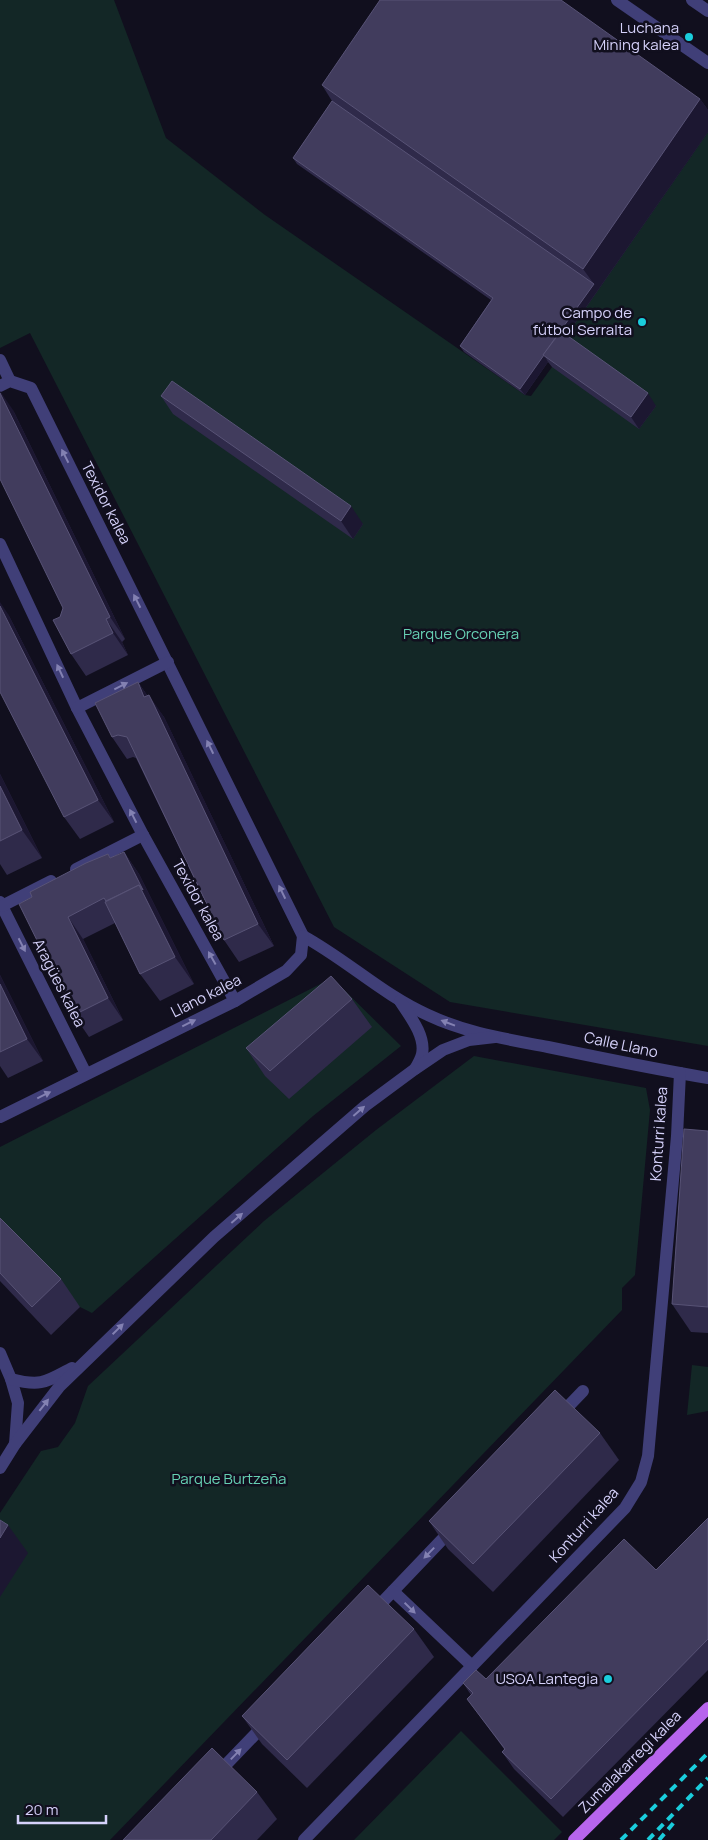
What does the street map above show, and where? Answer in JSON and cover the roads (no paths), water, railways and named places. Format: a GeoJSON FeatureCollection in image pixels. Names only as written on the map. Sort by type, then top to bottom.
{"type":"FeatureCollection","features":[{"type":"Feature","properties":{"kind":"main road","name":"Zumalakarregi kalea"},"geometry":{"type":"LineString","coordinates":[[574,1840],[708,1708]]}},
{"type":"Feature","properties":{"kind":"street"},"geometry":{"type":"LineString","coordinates":[[617,0],[708,63]]}},
{"type":"Feature","properties":{"kind":"street"},"geometry":{"type":"LineString","coordinates":[[692,0],[708,11]]}},
{"type":"Feature","properties":{"kind":"street"},"geometry":{"type":"LineString","coordinates":[[0,360],[5,384]]}},
{"type":"Feature","properties":{"kind":"street","name":"Texidor kalea"},"geometry":{"type":"LineString","coordinates":[[5,384],[31,388],[304,936]]}},
{"type":"Feature","properties":{"kind":"street","name":"Texidor kalea"},"geometry":{"type":"LineString","coordinates":[[0,544],[78,708],[143,835],[235,1001]]}},
{"type":"Feature","properties":{"kind":"street"},"geometry":{"type":"LineString","coordinates":[[78,708],[168,662]]}},
{"type":"Feature","properties":{"kind":"street","name":"Aragües kalea"},"geometry":{"type":"LineString","coordinates":[[86,1074],[1,904],[143,835]]}},
{"type":"Feature","properties":{"kind":"street"},"geometry":{"type":"LineString","coordinates":[[304,936],[328,950],[390,995],[427,1015],[456,1026],[495,1037]]}},
{"type":"Feature","properties":{"kind":"street","name":"Llano kalea"},"geometry":{"type":"LineString","coordinates":[[0,1117],[235,1001],[286,971],[301,955],[304,936]]}},
{"type":"Feature","properties":{"kind":"street"},"geometry":{"type":"LineString","coordinates":[[400,1000],[421,1038],[423,1053],[416,1069]]}},
{"type":"Feature","properties":{"kind":"street"},"geometry":{"type":"LineString","coordinates":[[0,1468],[15,1444],[59,1387],[83,1362],[214,1238],[365,1106],[443,1050],[469,1040],[495,1037]]}},
{"type":"Feature","properties":{"kind":"street","name":"Calle Llano"},"geometry":{"type":"LineString","coordinates":[[495,1037],[708,1078]]}},
{"type":"Feature","properties":{"kind":"street","name":"Konturri kalea"},"geometry":{"type":"LineString","coordinates":[[304,1840],[625,1508],[641,1482],[649,1446],[677,1136],[680,1073]]}},
{"type":"Feature","properties":{"kind":"street"},"geometry":{"type":"LineString","coordinates":[[0,1353],[11,1379],[18,1403],[15,1444]]}},
{"type":"Feature","properties":{"kind":"street"},"geometry":{"type":"LineString","coordinates":[[11,1379],[28,1384],[44,1383],[83,1362]]}},
{"type":"Feature","properties":{"kind":"street"},"geometry":{"type":"LineString","coordinates":[[549,1427],[583,1391]]}},
{"type":"Feature","properties":{"kind":"street"},"geometry":{"type":"LineString","coordinates":[[366,1620],[461,1520]]}},
{"type":"Feature","properties":{"kind":"street"},"geometry":{"type":"LineString","coordinates":[[393,1591],[472,1666]]}},
{"type":"Feature","properties":{"kind":"street"},"geometry":{"type":"LineString","coordinates":[[209,1783],[277,1712]]}},
{"type":"Feature","properties":{"kind":"railway"},"geometry":{"type":"LineString","coordinates":[[621,1840],[708,1753]]}},
{"type":"Feature","properties":{"kind":"railway"},"geometry":{"type":"LineString","coordinates":[[648,1840],[708,1778]]}},
{"type":"Feature","properties":{"kind":"railway"},"geometry":{"type":"LineString","coordinates":[[659,1840],[676,1820]]}},
{"type":"Feature","properties":{"kind":"place","name":"Luchana Mining kalea"},"geometry":{"type":"Point","coordinates":[689,37]}},
{"type":"Feature","properties":{"kind":"place","name":"Campo de fútbol Serralta"},"geometry":{"type":"Point","coordinates":[642,322]}},
{"type":"Feature","properties":{"kind":"place","name":"USOA Lantegia"},"geometry":{"type":"Point","coordinates":[608,1679]}},
{"type":"Feature","properties":{"kind":"park label","name":"Parque Orconera"},"geometry":{"type":"Point","coordinates":[461,634]}},
{"type":"Feature","properties":{"kind":"park label","name":"Parque Burtzeña"},"geometry":{"type":"Point","coordinates":[229,1479]}}]}
